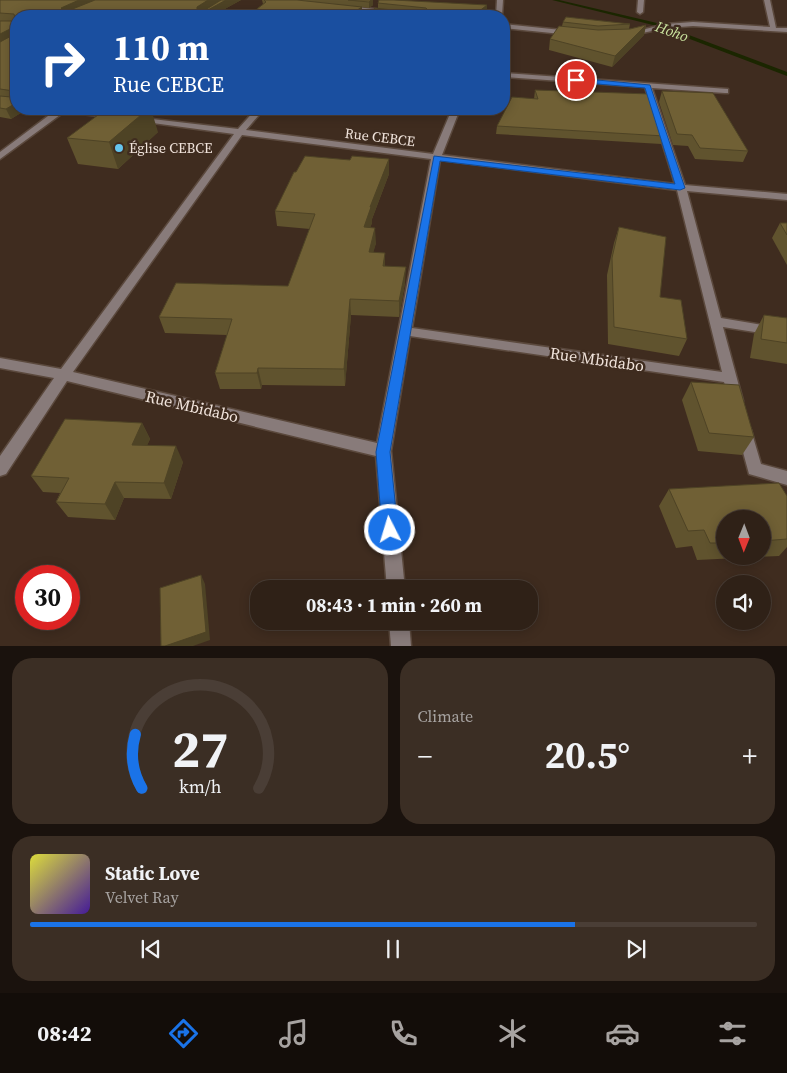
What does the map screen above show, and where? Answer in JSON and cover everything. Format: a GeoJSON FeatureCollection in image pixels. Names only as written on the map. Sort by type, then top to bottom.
{"type":"FeatureCollection","features":[{"type":"Feature","properties":{"kind":"street"},"geometry":{"type":"LineString","coordinates":[[640,12],[642,0]]}},
{"type":"Feature","properties":{"kind":"street"},"geometry":{"type":"LineString","coordinates":[[767,0],[773,29]]}},
{"type":"Feature","properties":{"kind":"street"},"geometry":{"type":"LineString","coordinates":[[364,9],[369,5]]}},
{"type":"Feature","properties":{"kind":"street"},"geometry":{"type":"LineString","coordinates":[[336,7],[372,10]]}},
{"type":"Feature","properties":{"kind":"street"},"geometry":{"type":"LineString","coordinates":[[619,35],[666,26],[693,24],[787,30]]}},
{"type":"Feature","properties":{"kind":"street"},"geometry":{"type":"LineString","coordinates":[[510,27],[578,34]]}},
{"type":"Feature","properties":{"kind":"street"},"geometry":{"type":"LineString","coordinates":[[510,75],[725,92]]}},
{"type":"Feature","properties":{"kind":"street"},"geometry":{"type":"LineString","coordinates":[[648,86],[680,188],[714,320],[756,469],[787,478]]}},
{"type":"Feature","properties":{"kind":"street"},"geometry":{"type":"LineString","coordinates":[[0,156],[53,115]]}},
{"type":"Feature","properties":{"kind":"street"},"geometry":{"type":"LineString","coordinates":[[106,115],[121,117]]}},
{"type":"Feature","properties":{"kind":"street"},"geometry":{"type":"LineString","coordinates":[[0,468],[64,375],[239,132],[255,115]]}},
{"type":"Feature","properties":{"kind":"street"},"geometry":{"type":"LineString","coordinates":[[395,580],[383,452],[436,158],[454,115]]}},
{"type":"Feature","properties":{"kind":"street","name":"Rue CEBCE"},"geometry":{"type":"LineString","coordinates":[[131,118],[680,188],[787,197]]}},
{"type":"Feature","properties":{"kind":"street"},"geometry":{"type":"LineString","coordinates":[[714,320],[787,333]]}},
{"type":"Feature","properties":{"kind":"street","name":"Rue Mbidabo"},"geometry":{"type":"LineString","coordinates":[[405,331],[730,378]]}},
{"type":"Feature","properties":{"kind":"street","name":"Rue Mbidabo"},"geometry":{"type":"LineString","coordinates":[[0,363],[64,375],[383,452]]}},
{"type":"Feature","properties":{"kind":"street"},"geometry":{"type":"LineString","coordinates":[[400,630],[401,646]]}},
{"type":"Feature","properties":{"kind":"building"},"geometry":{"type":"Polygon","coordinates":[[[0,0],[79,0],[61,8],[63,10],[10,10],[10,14],[0,13],[0,0]]]}},
{"type":"Feature","properties":{"kind":"building"},"geometry":{"type":"Polygon","coordinates":[[[95,0],[208,0],[197,7],[197,9],[205,10],[70,10],[95,0]]]}},
{"type":"Feature","properties":{"kind":"building"},"geometry":{"type":"Polygon","coordinates":[[[221,0],[226,0],[208,10],[205,10],[221,0]]]}},
{"type":"Feature","properties":{"kind":"building"},"geometry":{"type":"Polygon","coordinates":[[[264,0],[297,0],[362,7],[357,10],[256,10],[266,2],[264,0]]]}},
{"type":"Feature","properties":{"kind":"building"},"geometry":{"type":"Polygon","coordinates":[[[348,0],[371,0],[369,2],[348,0]]]}},
{"type":"Feature","properties":{"kind":"building"},"geometry":{"type":"Polygon","coordinates":[[[379,0],[394,0],[487,5],[481,10],[428,10],[426,8],[378,3],[379,0]]]}},
{"type":"Feature","properties":{"kind":"building"},"geometry":{"type":"Polygon","coordinates":[[[375,8],[392,10],[374,10],[375,8]]]}},
{"type":"Feature","properties":{"kind":"building"},"geometry":{"type":"Polygon","coordinates":[[[566,17],[630,24],[598,26],[563,22],[566,17]]]}},
{"type":"Feature","properties":{"kind":"building"},"geometry":{"type":"Polygon","coordinates":[[[0,21],[10,21],[10,29],[0,34],[0,21]]]}},
{"type":"Feature","properties":{"kind":"building"},"geometry":{"type":"Polygon","coordinates":[[[646,25],[615,56],[550,39],[559,26],[598,30],[630,29],[646,25]]]}},
{"type":"Feature","properties":{"kind":"building"},"geometry":{"type":"Polygon","coordinates":[[[10,37],[10,90],[0,89],[0,42],[10,37]]]}},
{"type":"Feature","properties":{"kind":"building"},"geometry":{"type":"Polygon","coordinates":[[[535,90],[650,94],[664,136],[497,126],[503,115],[510,115],[510,101],[512,97],[538,99],[535,90]]]}},
{"type":"Feature","properties":{"kind":"building"},"geometry":{"type":"Polygon","coordinates":[[[662,91],[713,93],[748,151],[700,148],[692,135],[677,134],[662,91]]]}},
{"type":"Feature","properties":{"kind":"building"},"geometry":{"type":"Polygon","coordinates":[[[0,96],[10,97],[10,107],[6,109],[0,108],[0,96]]]}},
{"type":"Feature","properties":{"kind":"building"},"geometry":{"type":"Polygon","coordinates":[[[98,115],[141,115],[109,142],[67,138],[98,115]]]}},
{"type":"Feature","properties":{"kind":"building"},"geometry":{"type":"Polygon","coordinates":[[[305,156],[350,160],[352,156],[389,159],[364,227],[375,228],[369,252],[385,253],[383,266],[406,267],[399,301],[350,299],[344,369],[258,368],[257,373],[215,373],[232,319],[159,317],[176,283],[288,286],[315,214],[275,211],[294,172],[296,172],[305,156]]]}},
{"type":"Feature","properties":{"kind":"building"},"geometry":{"type":"Polygon","coordinates":[[[780,223],[787,223],[787,235],[780,223]]]}},
{"type":"Feature","properties":{"kind":"building"},"geometry":{"type":"Polygon","coordinates":[[[619,227],[666,237],[660,297],[681,300],[687,339],[614,327],[612,258],[619,227]]]}},
{"type":"Feature","properties":{"kind":"building"},"geometry":{"type":"Polygon","coordinates":[[[764,315],[787,318],[787,343],[761,339],[764,315]]]}},
{"type":"Feature","properties":{"kind":"building"},"geometry":{"type":"Polygon","coordinates":[[[691,382],[739,385],[754,437],[709,433],[691,382]]]}},
{"type":"Feature","properties":{"kind":"building"},"geometry":{"type":"Polygon","coordinates":[[[65,419],[142,423],[132,445],[176,446],[164,483],[115,482],[105,504],[56,502],[69,478],[31,476],[65,419]]]}},
{"type":"Feature","properties":{"kind":"building"},"geometry":{"type":"Polygon","coordinates":[[[779,483],[787,496],[787,539],[771,540],[771,510],[716,510],[716,543],[710,543],[704,530],[688,531],[669,489],[779,483]]]}},
{"type":"Feature","properties":{"kind":"building"},"geometry":{"type":"Polygon","coordinates":[[[201,575],[206,632],[161,646],[160,588],[201,575]]]}},
{"type":"Feature","properties":{"kind":"waterway","name":"Hoho"},"geometry":{"type":"LineString","coordinates":[[554,0],[655,24],[787,74]]}},
{"type":"Feature","properties":{"kind":"place","name":"Église CEBCE"},"geometry":{"type":"Point","coordinates":[119,148]}},
{"type":"Feature","properties":{"kind":"route"},"geometry":{"type":"LineString","coordinates":[[390,530],[383,452],[436,158],[680,188],[648,86],[576,80]]}}]}
